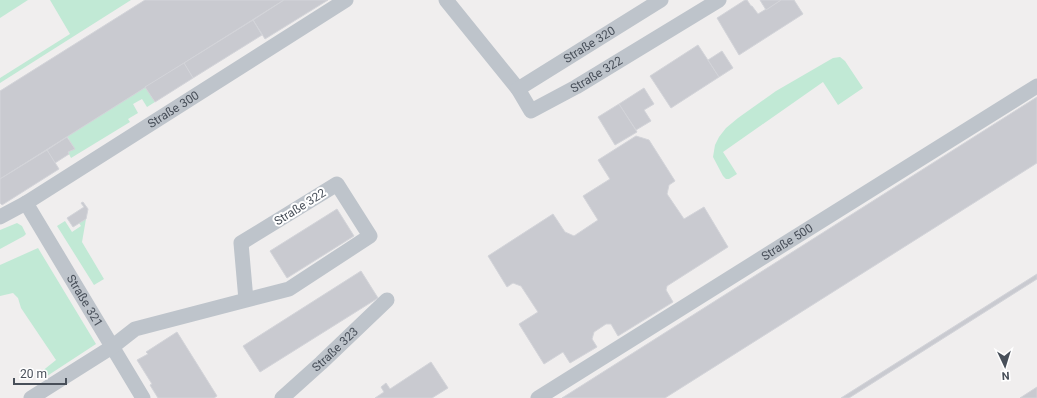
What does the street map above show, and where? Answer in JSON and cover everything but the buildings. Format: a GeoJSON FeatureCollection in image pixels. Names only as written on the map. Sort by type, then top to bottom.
{"type":"FeatureCollection","features":[{"type":"Feature","properties":{"kind":"street","name":"Straße 300"},"geometry":{"type":"LineString","coordinates":[[0,218],[346,0]]}},
{"type":"Feature","properties":{"kind":"street","name":"Straße 322"},"geometry":{"type":"LineString","coordinates":[[446,0],[518,89],[531,111],[576,87],[719,0]]}},
{"type":"Feature","properties":{"kind":"street","name":"Straße 320"},"geometry":{"type":"LineString","coordinates":[[518,89],[661,0]]}},
{"type":"Feature","properties":{"kind":"street","name":"Straße 500"},"geometry":{"type":"LineString","coordinates":[[538,398],[1037,86]]}},
{"type":"Feature","properties":{"kind":"street","name":"Straße 322"},"geometry":{"type":"LineString","coordinates":[[31,398],[112,346],[135,329],[289,289],[370,236],[337,184],[241,243],[246,300]]}},
{"type":"Feature","properties":{"kind":"street","name":"Straße 321"},"geometry":{"type":"LineString","coordinates":[[26,203],[143,398]]}},
{"type":"Feature","properties":{"kind":"street","name":"Straße 323"},"geometry":{"type":"LineString","coordinates":[[282,398],[387,300]]}},
{"type":"Feature","properties":{"kind":"green space"},"geometry":{"type":"Polygon","coordinates":[[[0,0],[28,0],[0,18],[0,0]]]}},
{"type":"Feature","properties":{"kind":"green space"},"geometry":{"type":"Polygon","coordinates":[[[50,0],[131,0],[0,83],[0,78],[70,34],[50,0]]]}},
{"type":"Feature","properties":{"kind":"green space"},"geometry":{"type":"Polygon","coordinates":[[[840,57],[845,61],[863,88],[838,105],[823,82],[723,152],[737,174],[729,179],[726,179],[713,157],[715,145],[726,128],[776,91],[833,58],[840,57]]]}},
{"type":"Feature","properties":{"kind":"green space"},"geometry":{"type":"Polygon","coordinates":[[[145,87],[155,102],[147,107],[142,99],[133,104],[138,113],[128,119],[130,122],[71,158],[68,152],[74,148],[67,136],[145,87]]]}},
{"type":"Feature","properties":{"kind":"green space"},"geometry":{"type":"Polygon","coordinates":[[[86,219],[82,242],[104,279],[94,285],[57,226],[65,221],[72,232],[81,226],[79,223],[86,219]]]}},
{"type":"Feature","properties":{"kind":"green space"},"geometry":{"type":"Polygon","coordinates":[[[17,223],[22,226],[26,234],[0,249],[0,230],[17,223]]]}},
{"type":"Feature","properties":{"kind":"green space"},"geometry":{"type":"Polygon","coordinates":[[[38,248],[96,344],[44,378],[41,372],[56,360],[21,308],[18,298],[13,293],[0,296],[0,265],[38,248]]]}}]}
